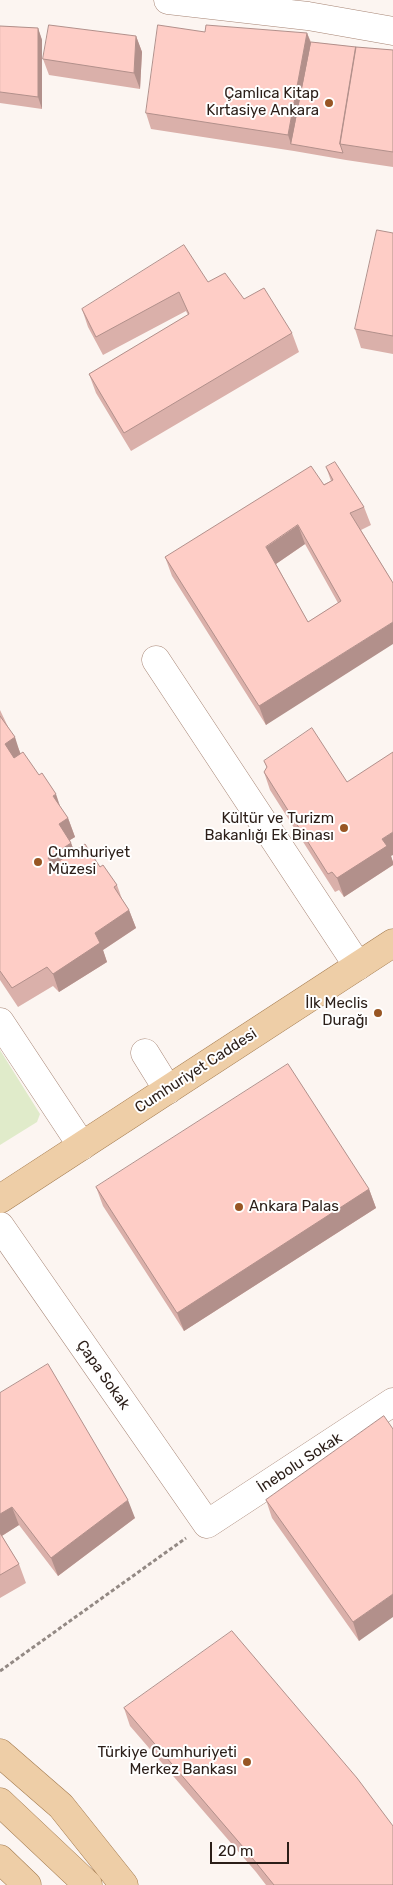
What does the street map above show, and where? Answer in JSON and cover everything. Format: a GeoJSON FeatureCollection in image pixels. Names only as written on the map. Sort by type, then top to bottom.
{"type":"FeatureCollection","features":[{"type":"Feature","properties":{"kind":"main road","name":"Cumhuriyet Caddesi"},"geometry":{"type":"LineString","coordinates":[[0,1200],[393,943]]}},
{"type":"Feature","properties":{"kind":"main road"},"geometry":{"type":"LineString","coordinates":[[0,1753],[61,1806],[124,1885]]}},
{"type":"Feature","properties":{"kind":"main road"},"geometry":{"type":"LineString","coordinates":[[0,1802],[88,1885]]}},
{"type":"Feature","properties":{"kind":"main road"},"geometry":{"type":"LineString","coordinates":[[0,1859],[27,1885]]}},
{"type":"Feature","properties":{"kind":"street"},"geometry":{"type":"LineString","coordinates":[[168,0],[309,8],[393,31]]}},
{"type":"Feature","properties":{"kind":"street"},"geometry":{"type":"LineString","coordinates":[[156,660],[358,966]]}},
{"type":"Feature","properties":{"kind":"street"},"geometry":{"type":"LineString","coordinates":[[0,1022],[82,1146]]}},
{"type":"Feature","properties":{"kind":"street"},"geometry":{"type":"LineString","coordinates":[[145,1053],[168,1090]]}},
{"type":"Feature","properties":{"kind":"street","name":"Çapa Sokak"},"geometry":{"type":"LineString","coordinates":[[0,1226],[206,1524]]}},
{"type":"Feature","properties":{"kind":"street","name":"İnebolu Sokak"},"geometry":{"type":"LineString","coordinates":[[206,1524],[393,1402]]}},
{"type":"Feature","properties":{"kind":"path"},"geometry":{"type":"LineString","coordinates":[[0,1671],[206,1524]]}},
{"type":"Feature","properties":{"kind":"green space"},"geometry":{"type":"Polygon","coordinates":[[[0,1050],[40,1114],[37,1122],[0,1145],[0,1050]]]}},
{"type":"Feature","properties":{"kind":"building"},"geometry":{"type":"Polygon","coordinates":[[[49,25],[136,36],[134,73],[43,59],[49,25]]]}},
{"type":"Feature","properties":{"kind":"building"},"geometry":{"type":"Polygon","coordinates":[[[158,25],[205,32],[206,25],[307,33],[288,135],[146,113],[158,25]]]}},
{"type":"Feature","properties":{"kind":"building"},"geometry":{"type":"Polygon","coordinates":[[[0,26],[38,28],[38,97],[0,92],[0,26]]]}},
{"type":"Feature","properties":{"kind":"building","name":"Çamlıca Kitap Kırtasiye Ankara"},"geometry":{"type":"Polygon","coordinates":[[[311,42],[356,47],[340,144],[343,153],[291,144],[311,42]]]}},
{"type":"Feature","properties":{"kind":"building"},"geometry":{"type":"Polygon","coordinates":[[[356,47],[393,50],[393,152],[340,144],[356,47]]]}},
{"type":"Feature","properties":{"kind":"building"},"geometry":{"type":"Polygon","coordinates":[[[377,230],[393,233],[393,336],[355,329],[377,230]]]}},
{"type":"Feature","properties":{"kind":"building"},"geometry":{"type":"Polygon","coordinates":[[[184,245],[208,282],[225,273],[244,299],[264,288],[292,333],[124,433],[89,374],[189,314],[179,292],[96,337],[82,309],[184,245]]]}},
{"type":"Feature","properties":{"kind":"building"},"geometry":{"type":"Polygon","coordinates":[[[335,462],[364,507],[350,513],[393,583],[393,622],[259,706],[165,557],[311,466],[324,485],[333,480],[326,467],[335,462]],[[298,525],[266,547],[308,622],[341,601],[298,525]]]}},
{"type":"Feature","properties":{"kind":"building","name":"Cumhuriyet Müzesi"},"geometry":{"type":"Polygon","coordinates":[[[0,716],[15,737],[5,744],[14,758],[23,752],[39,775],[42,773],[56,794],[53,796],[68,818],[59,824],[71,843],[48,858],[53,865],[85,844],[100,867],[103,865],[117,885],[114,887],[129,910],[95,933],[100,943],[53,974],[47,967],[12,988],[0,971],[0,716]]]}},
{"type":"Feature","properties":{"kind":"building","name":"Kültür ve Turizm Bakanlığı Ek Binası"},"geometry":{"type":"Polygon","coordinates":[[[312,728],[347,782],[393,752],[393,832],[382,839],[387,846],[337,878],[332,872],[328,874],[264,772],[267,767],[264,761],[312,728]]]}},
{"type":"Feature","properties":{"kind":"building","name":"Ankara Palas"},"geometry":{"type":"Polygon","coordinates":[[[288,1064],[369,1189],[177,1313],[96,1187],[288,1064]]]}},
{"type":"Feature","properties":{"kind":"building"},"geometry":{"type":"Polygon","coordinates":[[[48,1364],[128,1500],[51,1558],[12,1507],[0,1514],[0,1393],[48,1364]]]}},
{"type":"Feature","properties":{"kind":"building"},"geometry":{"type":"Polygon","coordinates":[[[384,1416],[393,1429],[393,1594],[353,1622],[266,1500],[384,1416]]]}},
{"type":"Feature","properties":{"kind":"building"},"geometry":{"type":"Polygon","coordinates":[[[0,1533],[19,1564],[0,1575],[0,1533]]]}},
{"type":"Feature","properties":{"kind":"building","name":"Türkiye Cumhuriyeti Merkez Bankası"},"geometry":{"type":"Polygon","coordinates":[[[232,1631],[357,1778],[393,1826],[393,1885],[274,1885],[124,1708],[232,1631]]]}},
{"type":"Feature","properties":{"kind":"place","name":"Çamlıca Kitap Kırtasiye Ankara"},"geometry":{"type":"Point","coordinates":[329,103]}},
{"type":"Feature","properties":{"kind":"place","name":"Kültür ve Turizm Bakanlığı Ek Binası"},"geometry":{"type":"Point","coordinates":[344,828]}},
{"type":"Feature","properties":{"kind":"place","name":"Cumhuriyet Müzesi"},"geometry":{"type":"Point","coordinates":[38,862]}},
{"type":"Feature","properties":{"kind":"place","name":"İlk Meclis Durağı"},"geometry":{"type":"Point","coordinates":[378,1013]}},
{"type":"Feature","properties":{"kind":"place","name":"Ankara Palas"},"geometry":{"type":"Point","coordinates":[239,1207]}},
{"type":"Feature","properties":{"kind":"place","name":"Türkiye Cumhuriyeti Merkez Bankası"},"geometry":{"type":"Point","coordinates":[247,1762]}}]}
